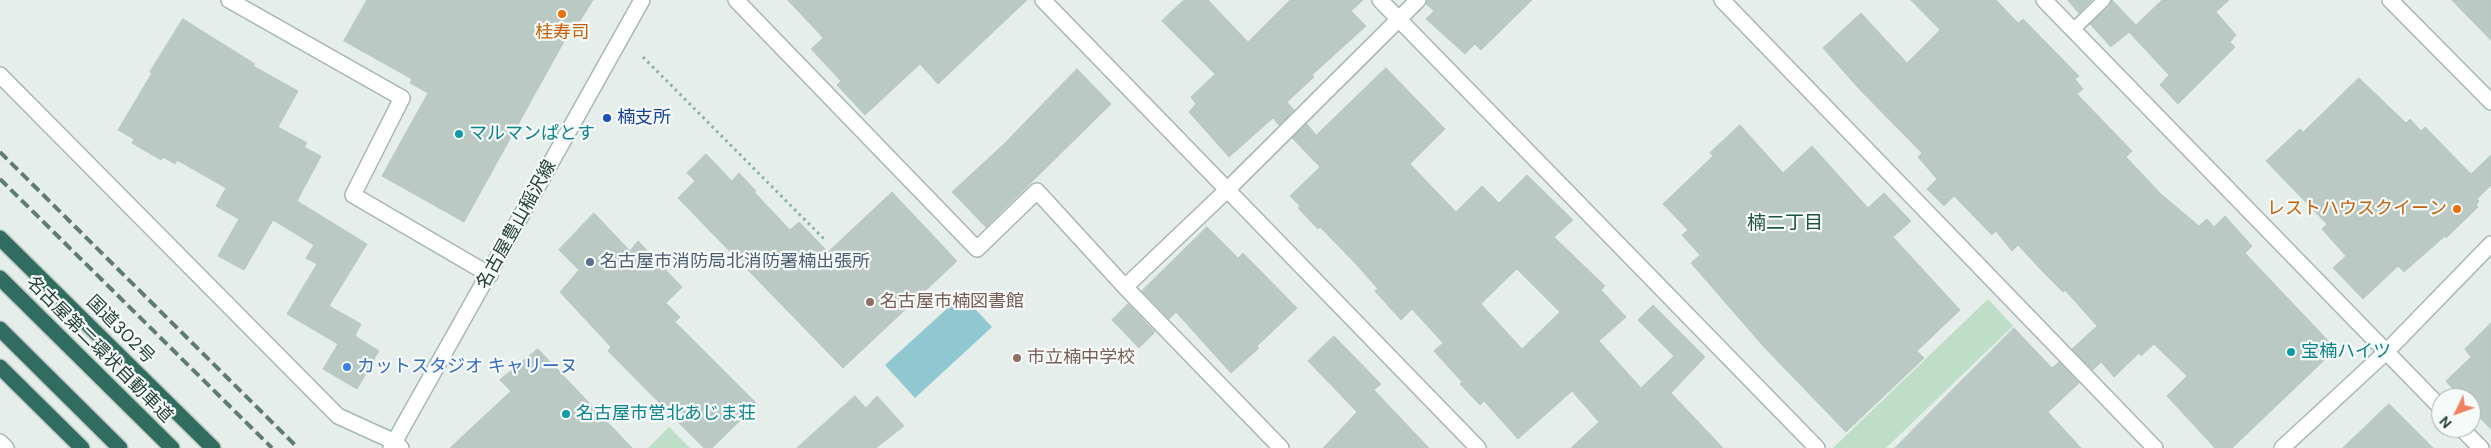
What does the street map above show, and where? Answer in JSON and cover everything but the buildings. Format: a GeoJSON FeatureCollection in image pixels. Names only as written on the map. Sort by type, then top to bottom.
{"type":"FeatureCollection","features":[{"type":"Feature","properties":{"kind":"highway","name":"国道302号"},"geometry":{"type":"LineString","coordinates":[[0,238],[213,448]]}},
{"type":"Feature","properties":{"kind":"highway","name":"名古屋第二環状自動車道"},"geometry":{"type":"LineString","coordinates":[[0,278],[172,448]]}},
{"type":"Feature","properties":{"kind":"highway"},"geometry":{"type":"LineString","coordinates":[[0,329],[120,448]]}},
{"type":"Feature","properties":{"kind":"highway"},"geometry":{"type":"LineString","coordinates":[[0,367],[82,448]]}},
{"type":"Feature","properties":{"kind":"street"},"geometry":{"type":"LineString","coordinates":[[229,0],[402,98],[353,195],[490,275]]}},
{"type":"Feature","properties":{"kind":"street","name":"名古屋豊山稲沢線"},"geometry":{"type":"LineString","coordinates":[[396,446],[642,0]]}},
{"type":"Feature","properties":{"kind":"street"},"geometry":{"type":"LineString","coordinates":[[736,0],[977,249],[1037,191],[1125,287],[1281,448]]}},
{"type":"Feature","properties":{"kind":"street"},"geometry":{"type":"LineString","coordinates":[[1043,0],[1226,191],[1478,448]]}},
{"type":"Feature","properties":{"kind":"street"},"geometry":{"type":"LineString","coordinates":[[1380,0],[1817,448]]}},
{"type":"Feature","properties":{"kind":"street"},"geometry":{"type":"LineString","coordinates":[[1125,287],[1226,191],[1418,0]]}},
{"type":"Feature","properties":{"kind":"street"},"geometry":{"type":"LineString","coordinates":[[1722,0],[2155,448]]}},
{"type":"Feature","properties":{"kind":"street"},"geometry":{"type":"LineString","coordinates":[[2044,0],[2431,398]]}},
{"type":"Feature","properties":{"kind":"street"},"geometry":{"type":"LineString","coordinates":[[2390,0],[2491,102]]}},
{"type":"Feature","properties":{"kind":"street"},"geometry":{"type":"LineString","coordinates":[[0,76],[338,416],[396,446]]}},
{"type":"Feature","properties":{"kind":"street"},"geometry":{"type":"LineString","coordinates":[[2282,448],[2386,352],[2491,244]]}},
{"type":"Feature","properties":{"kind":"street"},"geometry":{"type":"LineString","coordinates":[[2470,438],[2480,448]]}},
{"type":"Feature","properties":{"kind":"street"},"geometry":{"type":"LineString","coordinates":[[0,442],[6,448]]}},
{"type":"Feature","properties":{"kind":"lane"},"geometry":{"type":"LineString","coordinates":[[2073,30],[2104,0]]}},
{"type":"Feature","properties":{"kind":"path"},"geometry":{"type":"LineString","coordinates":[[643,57],[826,241]]}},
{"type":"Feature","properties":{"kind":"green space"},"geometry":{"type":"Polygon","coordinates":[[[1988,299],[2013,326],[1886,448],[1833,448],[1988,299]]]}},
{"type":"Feature","properties":{"kind":"green space"},"geometry":{"type":"Polygon","coordinates":[[[669,427],[690,448],[648,448],[669,427]]]}},
{"type":"Feature","properties":{"kind":"water"},"geometry":{"type":"Polygon","coordinates":[[[962,295],[992,327],[915,398],[885,365],[962,295]]]}},
{"type":"Feature","properties":{"kind":"railway"},"geometry":{"type":"LineString","coordinates":[[0,152],[298,448]]}},
{"type":"Feature","properties":{"kind":"railway"},"geometry":{"type":"LineString","coordinates":[[0,179],[272,448]]}},
{"type":"Feature","properties":{"kind":"place","name":"桂寿司"},"geometry":{"type":"Point","coordinates":[562,14]}},
{"type":"Feature","properties":{"kind":"place","name":"楠支所"},"geometry":{"type":"Point","coordinates":[607,118]}},
{"type":"Feature","properties":{"kind":"place","name":"マルマンぱとす"},"geometry":{"type":"Point","coordinates":[459,134]}},
{"type":"Feature","properties":{"kind":"place","name":"レストハウスクイーン"},"geometry":{"type":"Point","coordinates":[2457,209]}},
{"type":"Feature","properties":{"kind":"place","name":"名古屋市消防局北消防署楠出張所"},"geometry":{"type":"Point","coordinates":[590,262]}},
{"type":"Feature","properties":{"kind":"place","name":"名古屋市楠図書館"},"geometry":{"type":"Point","coordinates":[870,302]}},
{"type":"Feature","properties":{"kind":"place","name":"宝楠ハイツ"},"geometry":{"type":"Point","coordinates":[2291,352]}},
{"type":"Feature","properties":{"kind":"place","name":"市立楠中学校"},"geometry":{"type":"Point","coordinates":[1017,358]}},
{"type":"Feature","properties":{"kind":"place","name":"カットスタジオ キャリーヌ"},"geometry":{"type":"Point","coordinates":[347,367]}},
{"type":"Feature","properties":{"kind":"place","name":"名古屋市営北あじま荘"},"geometry":{"type":"Point","coordinates":[566,414]}},
{"type":"Feature","properties":{"kind":"district","name":"楠二丁目"},"geometry":{"type":"Point","coordinates":[1785,224]}}]}
